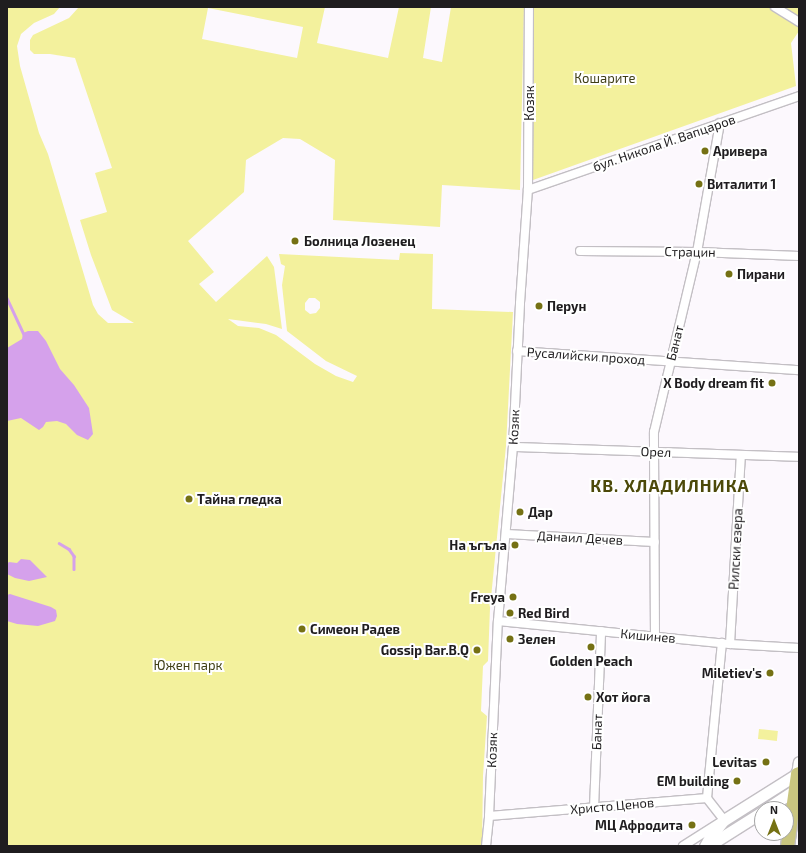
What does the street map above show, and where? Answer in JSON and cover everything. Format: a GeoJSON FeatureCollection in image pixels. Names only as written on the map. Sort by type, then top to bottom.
{"type":"FeatureCollection","features":[{"type":"Feature","properties":{"kind":"main road"},"geometry":{"type":"LineString","coordinates":[[787,846],[797,789],[798,770]]}},
{"type":"Feature","properties":{"kind":"main road"},"geometry":{"type":"LineString","coordinates":[[705,846],[710,837],[724,820],[798,770]]}},
{"type":"Feature","properties":{"kind":"main road"},"geometry":{"type":"LineString","coordinates":[[778,801],[797,789]]}},
{"type":"Feature","properties":{"kind":"main road"},"geometry":{"type":"LineString","coordinates":[[708,846],[754,817]]}},
{"type":"Feature","properties":{"kind":"street","name":"Козяк"},"geometry":{"type":"LineString","coordinates":[[486,846],[489,816],[498,621],[513,446],[517,351],[528,190],[529,7]]}},
{"type":"Feature","properties":{"kind":"street"},"geometry":{"type":"LineString","coordinates":[[775,7],[799,22]]}},
{"type":"Feature","properties":{"kind":"street","name":"бул. Никола Й. Вапцаров"},"geometry":{"type":"LineString","coordinates":[[528,190],[799,96]]}},
{"type":"Feature","properties":{"kind":"street","name":"Банат"},"geometry":{"type":"LineString","coordinates":[[655,637],[654,432],[697,252],[720,123]]}},
{"type":"Feature","properties":{"kind":"street","name":"Страцин"},"geometry":{"type":"LineString","coordinates":[[580,251],[697,252],[799,256]]}},
{"type":"Feature","properties":{"kind":"street","name":"Русалийски проход"},"geometry":{"type":"LineString","coordinates":[[517,351],[670,363],[799,370]]}},
{"type":"Feature","properties":{"kind":"street","name":"Орел"},"geometry":{"type":"LineString","coordinates":[[513,446],[799,458]]}},
{"type":"Feature","properties":{"kind":"street","name":"Рилски езера"},"geometry":{"type":"LineString","coordinates":[[707,798],[726,643],[741,455]]}},
{"type":"Feature","properties":{"kind":"street","name":"Данаил Дечев"},"geometry":{"type":"LineString","coordinates":[[506,534],[655,542]]}},
{"type":"Feature","properties":{"kind":"street","name":"Кишинев"},"geometry":{"type":"LineString","coordinates":[[498,621],[655,637],[799,648]]}},
{"type":"Feature","properties":{"kind":"street","name":"Банат"},"geometry":{"type":"LineString","coordinates":[[594,808],[601,632]]}},
{"type":"Feature","properties":{"kind":"street"},"geometry":{"type":"LineString","coordinates":[[683,846],[724,820],[707,798]]}},
{"type":"Feature","properties":{"kind":"street","name":"Христо Ценов"},"geometry":{"type":"LineString","coordinates":[[489,816],[707,798]]}},
{"type":"Feature","properties":{"kind":"green space","name":"Южен парк"},"geometry":{"type":"Polygon","coordinates":[[[7,7],[60,7],[54,14],[34,23],[21,34],[17,46],[20,66],[39,133],[48,154],[93,305],[98,314],[108,323],[134,323],[112,310],[91,255],[80,220],[107,212],[95,173],[112,168],[75,58],[50,54],[34,54],[30,50],[30,40],[33,35],[69,18],[79,7],[325,7],[317,43],[388,58],[399,7],[431,7],[423,58],[442,62],[451,7],[524,7],[520,190],[442,185],[440,227],[333,220],[335,160],[300,139],[283,138],[246,160],[244,192],[188,241],[214,272],[199,284],[216,302],[267,256],[274,267],[282,329],[266,324],[228,319],[238,326],[259,328],[276,335],[315,364],[336,376],[353,382],[357,376],[326,361],[287,331],[282,285],[285,266],[281,264],[279,254],[399,260],[400,253],[433,254],[432,309],[513,312],[506,446],[490,608],[488,661],[483,666],[481,711],[487,716],[483,776],[482,846],[7,846],[7,7]],[[208,8],[202,39],[297,58],[303,27],[208,8]],[[309,298],[305,303],[305,310],[310,314],[316,313],[320,308],[320,302],[315,298],[309,298]]]}},
{"type":"Feature","properties":{"kind":"green space","name":"Кошарите"},"geometry":{"type":"Polygon","coordinates":[[[532,7],[799,7],[799,31],[791,43],[796,86],[533,180],[532,7]]]}},
{"type":"Feature","properties":{"kind":"green space"},"geometry":{"type":"Polygon","coordinates":[[[759,729],[778,731],[777,741],[758,739],[759,729]]]}},
{"type":"Feature","properties":{"kind":"shaded area"},"geometry":{"type":"Polygon","coordinates":[[[28,331],[38,331],[46,341],[60,369],[74,385],[89,408],[93,434],[88,440],[77,435],[66,424],[57,421],[46,422],[39,430],[21,418],[7,421],[7,348],[22,339],[23,333],[28,331]]]}},
{"type":"Feature","properties":{"kind":"shaded area"},"geometry":{"type":"Polygon","coordinates":[[[21,559],[30,560],[47,577],[29,581],[15,578],[7,574],[7,564],[9,562],[17,563],[21,559]]]}},
{"type":"Feature","properties":{"kind":"shaded area"},"geometry":{"type":"Polygon","coordinates":[[[10,594],[56,610],[57,616],[55,621],[38,626],[17,624],[7,621],[7,595],[10,594]]]}},
{"type":"Feature","properties":{"kind":"waterway"},"geometry":{"type":"LineString","coordinates":[[7,298],[24,334]]}},
{"type":"Feature","properties":{"kind":"waterway"},"geometry":{"type":"LineString","coordinates":[[59,543],[69,549],[74,556],[74,569]]}},
{"type":"Feature","properties":{"kind":"place","name":"Аривера"},"geometry":{"type":"Point","coordinates":[705,151]}},
{"type":"Feature","properties":{"kind":"place","name":"Виталити 1"},"geometry":{"type":"Point","coordinates":[699,184]}},
{"type":"Feature","properties":{"kind":"place","name":"Болница Лозенец"},"geometry":{"type":"Point","coordinates":[295,241]}},
{"type":"Feature","properties":{"kind":"place","name":"Пирани"},"geometry":{"type":"Point","coordinates":[729,274]}},
{"type":"Feature","properties":{"kind":"place","name":"Перун"},"geometry":{"type":"Point","coordinates":[539,306]}},
{"type":"Feature","properties":{"kind":"place","name":"X Body dream fit"},"geometry":{"type":"Point","coordinates":[772,383]}},
{"type":"Feature","properties":{"kind":"place","name":"Тайна гледка"},"geometry":{"type":"Point","coordinates":[189,499]}},
{"type":"Feature","properties":{"kind":"place","name":"Дар"},"geometry":{"type":"Point","coordinates":[520,512]}},
{"type":"Feature","properties":{"kind":"place","name":"На ъгъла"},"geometry":{"type":"Point","coordinates":[515,545]}},
{"type":"Feature","properties":{"kind":"place","name":"Freya"},"geometry":{"type":"Point","coordinates":[513,597]}},
{"type":"Feature","properties":{"kind":"place","name":"Red Bird"},"geometry":{"type":"Point","coordinates":[510,613]}},
{"type":"Feature","properties":{"kind":"place","name":"Симеон Радев"},"geometry":{"type":"Point","coordinates":[302,629]}},
{"type":"Feature","properties":{"kind":"place","name":"Зелен"},"geometry":{"type":"Point","coordinates":[510,639]}},
{"type":"Feature","properties":{"kind":"place","name":"Golden Peach"},"geometry":{"type":"Point","coordinates":[591,647]}},
{"type":"Feature","properties":{"kind":"place","name":"Gossip Bar.B.Q"},"geometry":{"type":"Point","coordinates":[477,650]}},
{"type":"Feature","properties":{"kind":"place","name":"Miletiev's"},"geometry":{"type":"Point","coordinates":[770,673]}},
{"type":"Feature","properties":{"kind":"place","name":"Хот йога"},"geometry":{"type":"Point","coordinates":[588,697]}},
{"type":"Feature","properties":{"kind":"place","name":"Levitas"},"geometry":{"type":"Point","coordinates":[766,762]}},
{"type":"Feature","properties":{"kind":"place","name":"EM building"},"geometry":{"type":"Point","coordinates":[737,781]}},
{"type":"Feature","properties":{"kind":"place","name":"МЦ Афродита"},"geometry":{"type":"Point","coordinates":[692,825]}},
{"type":"Feature","properties":{"kind":"district","name":"КВ. ХЛАДИЛНИКА"},"geometry":{"type":"Point","coordinates":[670,486]}}]}
